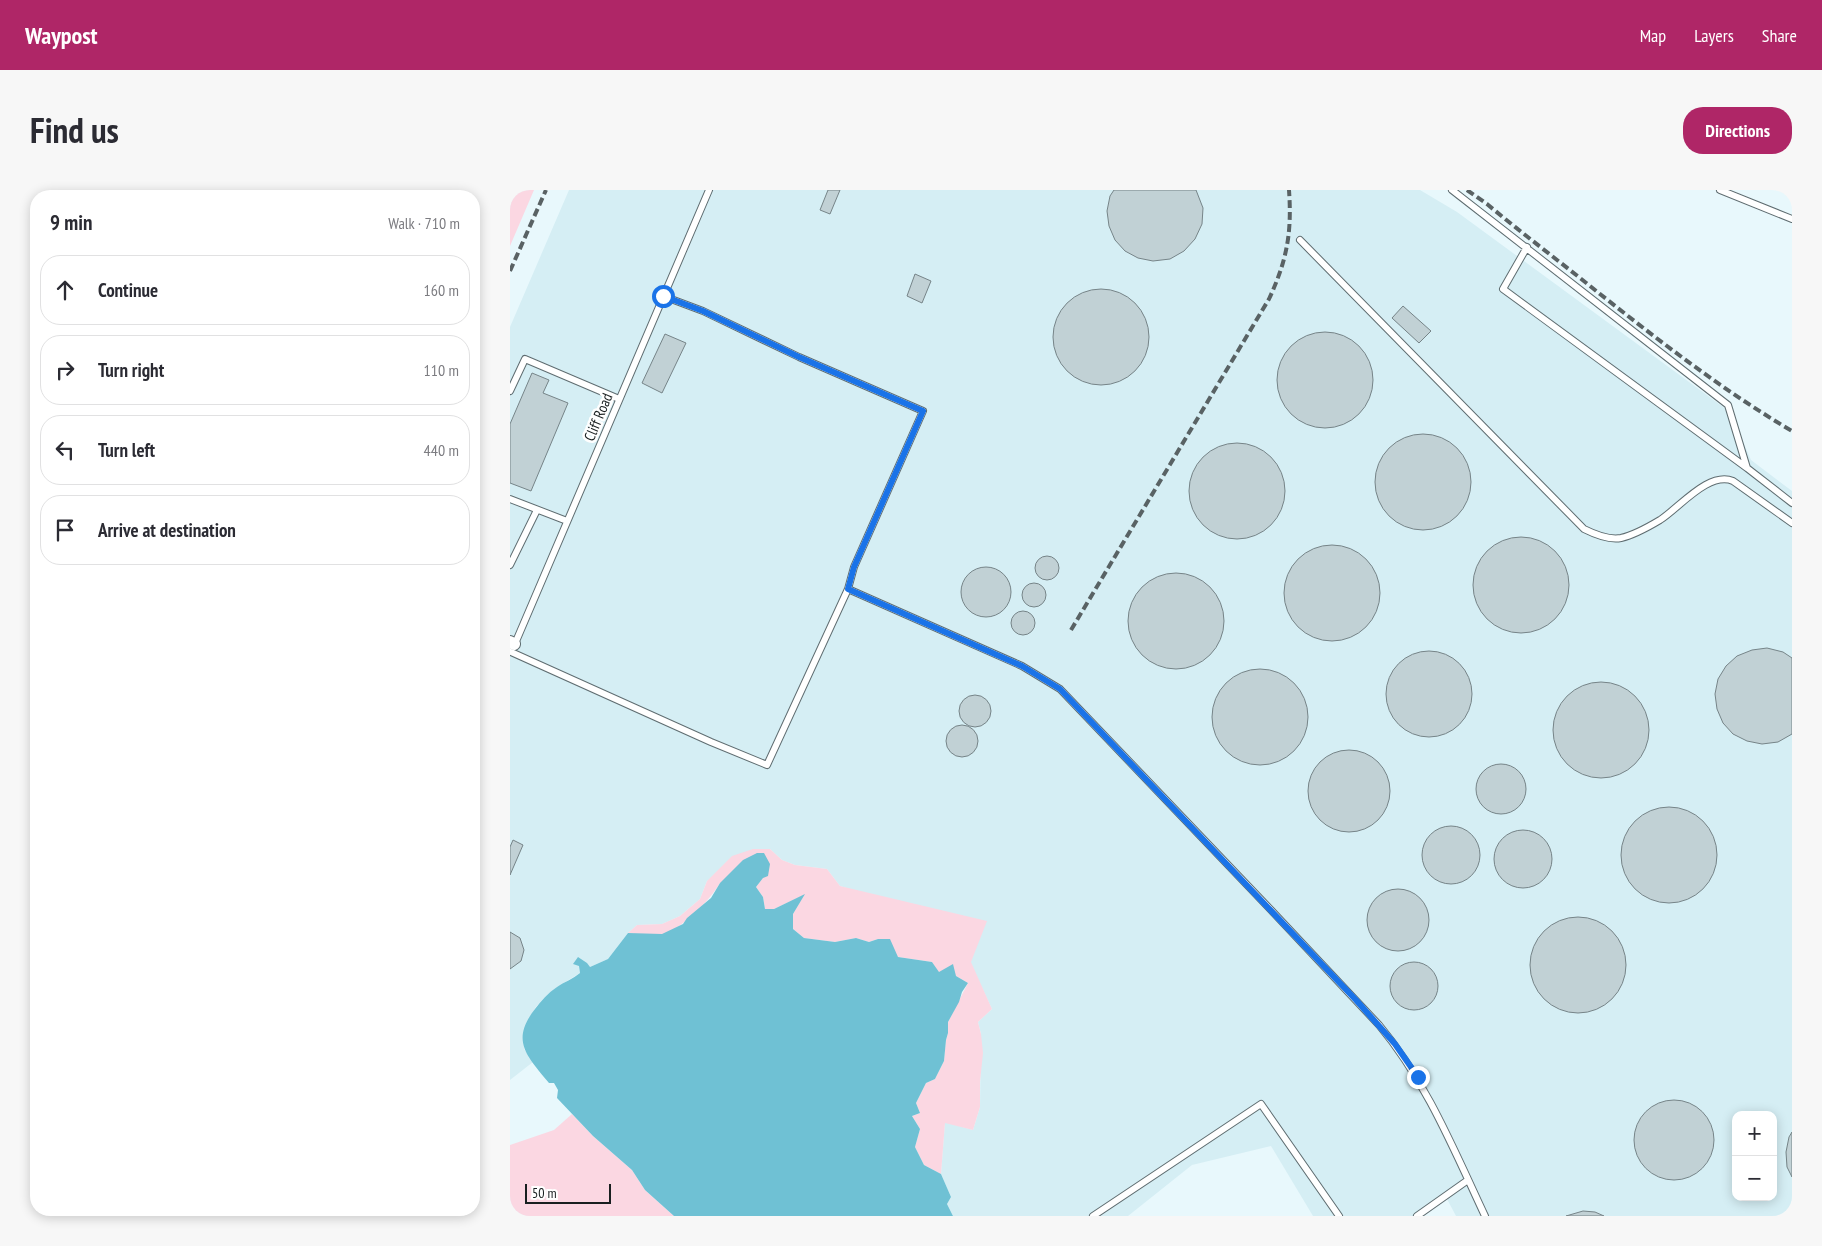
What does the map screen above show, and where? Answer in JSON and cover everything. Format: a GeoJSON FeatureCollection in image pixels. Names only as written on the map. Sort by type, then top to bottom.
{"type":"FeatureCollection","features":[{"type":"Feature","properties":{"kind":"lane","name":"Cliff Road"},"geometry":{"type":"LineString","coordinates":[[511,648],[709,190]]}},
{"type":"Feature","properties":{"kind":"lane"},"geometry":{"type":"LineString","coordinates":[[1452,190],[1728,404],[1747,468]]}},
{"type":"Feature","properties":{"kind":"lane"},"geometry":{"type":"LineString","coordinates":[[1720,190],[1792,219]]}},
{"type":"Feature","properties":{"kind":"lane"},"geometry":{"type":"LineString","coordinates":[[1300,240],[1584,529],[1603,536],[1621,538],[1660,520],[1711,482],[1725,479],[1733,481],[1792,523]]}},
{"type":"Feature","properties":{"kind":"lane"},"geometry":{"type":"LineString","coordinates":[[1527,247],[1503,290],[1792,502]]}},
{"type":"Feature","properties":{"kind":"lane"},"geometry":{"type":"LineString","coordinates":[[511,648],[711,742],[767,765],[848,589],[854,567],[923,411],[799,357],[703,311],[663,296]]}},
{"type":"Feature","properties":{"kind":"lane"},"geometry":{"type":"LineString","coordinates":[[510,391],[525,359],[619,399]]}},
{"type":"Feature","properties":{"kind":"lane"},"geometry":{"type":"LineString","coordinates":[[510,499],[567,521]]}},
{"type":"Feature","properties":{"kind":"lane"},"geometry":{"type":"LineString","coordinates":[[510,565],[537,510]]}},
{"type":"Feature","properties":{"kind":"lane"},"geometry":{"type":"LineString","coordinates":[[848,589],[1022,666],[1060,689],[1296,936],[1395,1044],[1418,1077],[1485,1216]]}},
{"type":"Feature","properties":{"kind":"lane"},"geometry":{"type":"LineString","coordinates":[[1093,1216],[1261,1104],[1339,1216]]}},
{"type":"Feature","properties":{"kind":"lane"},"geometry":{"type":"LineString","coordinates":[[1417,1216],[1468,1180]]}},
{"type":"Feature","properties":{"kind":"shaded area"},"geometry":{"type":"Polygon","coordinates":[[[510,190],[534,190],[510,246],[510,190]]]}},
{"type":"Feature","properties":{"kind":"shaded area"},"geometry":{"type":"Polygon","coordinates":[[[569,190],[1420,190],[1457,212],[1730,412],[1751,460],[1792,491],[1792,1216],[1456,1216],[1447,1199],[1423,1216],[1313,1216],[1271,1146],[1192,1165],[1128,1216],[953,1216],[947,1204],[951,1197],[941,1174],[945,1122],[973,1130],[980,1107],[981,1034],[978,1022],[992,1009],[970,962],[853,890],[840,886],[827,869],[795,865],[782,860],[770,849],[707,881],[700,899],[680,916],[662,924],[637,925],[628,933],[608,959],[590,967],[579,966],[580,973],[557,987],[535,1008],[524,1049],[533,1062],[510,1080],[510,327],[569,190]]]}},
{"type":"Feature","properties":{"kind":"shaded area"},"geometry":{"type":"Polygon","coordinates":[[[753,849],[770,849],[782,860],[795,865],[827,869],[840,886],[987,921],[971,962],[992,1009],[978,1022],[983,1053],[980,1107],[973,1130],[945,1123],[941,1174],[924,1165],[915,1147],[920,1129],[912,1116],[920,1113],[916,1103],[926,1083],[935,1079],[944,1061],[948,1022],[968,983],[956,976],[939,973],[932,962],[898,957],[878,939],[869,942],[856,938],[835,942],[804,938],[793,929],[793,914],[804,895],[774,909],[765,909],[763,897],[756,887],[763,878],[720,883],[695,913],[671,931],[659,935],[628,933],[637,925],[662,924],[680,916],[700,899],[707,881],[732,856],[753,849]]]}},
{"type":"Feature","properties":{"kind":"shaded area"},"geometry":{"type":"Polygon","coordinates":[[[572,1114],[593,1136],[632,1170],[645,1190],[674,1216],[510,1216],[510,1145],[554,1130],[572,1114]]]}},
{"type":"Feature","properties":{"kind":"water"},"geometry":{"type":"Polygon","coordinates":[[[757,853],[764,853],[770,864],[768,876],[763,878],[756,887],[763,897],[765,909],[774,909],[805,894],[793,914],[793,929],[804,938],[835,942],[856,938],[869,942],[878,939],[890,939],[898,957],[932,962],[939,972],[953,964],[956,976],[968,983],[948,1022],[944,1061],[935,1079],[926,1083],[916,1103],[920,1113],[912,1116],[920,1129],[915,1147],[924,1165],[941,1174],[951,1197],[947,1204],[953,1216],[674,1216],[645,1190],[632,1170],[593,1136],[557,1098],[558,1090],[554,1083],[549,1083],[528,1056],[524,1048],[523,1039],[528,1020],[548,994],[580,973],[579,966],[573,964],[578,957],[590,967],[608,959],[628,933],[662,934],[683,924],[687,918],[711,898],[720,883],[743,860],[757,853]]]}},
{"type":"Feature","properties":{"kind":"building"},"geometry":{"type":"Polygon","coordinates":[[[828,190],[840,190],[830,214],[820,210],[828,190]]]}},
{"type":"Feature","properties":{"kind":"building"},"geometry":{"type":"Polygon","coordinates":[[[1114,190],[1196,190],[1203,208],[1202,224],[1195,239],[1184,251],[1170,259],[1153,261],[1138,258],[1125,251],[1115,240],[1109,226],[1107,211],[1110,196],[1114,190]]]}},
{"type":"Feature","properties":{"kind":"building"},"geometry":{"type":"Polygon","coordinates":[[[915,274],[931,281],[922,303],[907,296],[915,274]]]}},
{"type":"Feature","properties":{"kind":"building"},"geometry":{"type":"Polygon","coordinates":[[[1101,289],[1119,293],[1135,303],[1145,319],[1149,337],[1145,355],[1135,371],[1119,381],[1101,385],[1083,381],[1067,371],[1057,355],[1053,337],[1057,319],[1067,303],[1083,293],[1101,289]]]}},
{"type":"Feature","properties":{"kind":"building"},"geometry":{"type":"Polygon","coordinates":[[[1403,306],[1431,331],[1419,343],[1392,318],[1403,306]]]}},
{"type":"Feature","properties":{"kind":"building"},"geometry":{"type":"Polygon","coordinates":[[[1325,332],[1343,336],[1359,346],[1369,362],[1373,380],[1369,398],[1359,414],[1343,424],[1325,428],[1307,424],[1291,414],[1281,398],[1277,380],[1281,362],[1291,346],[1307,336],[1325,332]]]}},
{"type":"Feature","properties":{"kind":"building"},"geometry":{"type":"Polygon","coordinates":[[[665,334],[686,343],[662,393],[642,383],[665,334]]]}},
{"type":"Feature","properties":{"kind":"building"},"geometry":{"type":"Polygon","coordinates":[[[532,373],[549,380],[543,393],[568,403],[531,491],[510,483],[510,424],[532,373]]]}},
{"type":"Feature","properties":{"kind":"building"},"geometry":{"type":"Polygon","coordinates":[[[1423,434],[1441,438],[1457,448],[1467,464],[1471,482],[1467,500],[1457,516],[1441,526],[1423,530],[1405,526],[1389,516],[1379,500],[1375,482],[1379,464],[1389,448],[1405,438],[1423,434]]]}},
{"type":"Feature","properties":{"kind":"building"},"geometry":{"type":"Polygon","coordinates":[[[1237,443],[1255,447],[1271,457],[1281,473],[1285,491],[1281,509],[1271,525],[1255,535],[1237,539],[1219,535],[1203,525],[1193,509],[1189,491],[1193,473],[1203,457],[1219,447],[1237,443]]]}},
{"type":"Feature","properties":{"kind":"building"},"geometry":{"type":"Polygon","coordinates":[[[1521,537],[1539,541],[1555,551],[1565,567],[1569,585],[1565,603],[1555,619],[1539,629],[1521,633],[1503,629],[1487,619],[1477,603],[1473,585],[1477,567],[1487,551],[1503,541],[1521,537]]]}},
{"type":"Feature","properties":{"kind":"building"},"geometry":{"type":"Polygon","coordinates":[[[1332,545],[1350,549],[1366,559],[1376,575],[1380,593],[1376,611],[1366,627],[1350,637],[1332,641],[1314,637],[1298,627],[1288,611],[1284,593],[1288,575],[1298,559],[1314,549],[1332,545]]]}},
{"type":"Feature","properties":{"kind":"building"},"geometry":{"type":"Polygon","coordinates":[[[1047,556],[1056,559],[1059,568],[1056,577],[1047,580],[1038,577],[1035,568],[1038,559],[1047,556]]]}},
{"type":"Feature","properties":{"kind":"building"},"geometry":{"type":"Polygon","coordinates":[[[981,567],[991,567],[1004,574],[1011,587],[1011,597],[1004,610],[991,617],[981,617],[972,613],[965,606],[961,597],[961,587],[965,578],[972,571],[981,567]]]}},
{"type":"Feature","properties":{"kind":"building"},"geometry":{"type":"Polygon","coordinates":[[[1176,573],[1194,577],[1210,587],[1220,603],[1224,621],[1220,639],[1210,655],[1194,665],[1176,669],[1158,665],[1142,655],[1132,639],[1128,621],[1132,603],[1142,587],[1158,577],[1176,573]]]}},
{"type":"Feature","properties":{"kind":"building"},"geometry":{"type":"Polygon","coordinates":[[[1034,583],[1043,586],[1046,595],[1043,604],[1034,607],[1025,604],[1022,595],[1025,586],[1034,583]]]}},
{"type":"Feature","properties":{"kind":"building"},"geometry":{"type":"Polygon","coordinates":[[[1023,611],[1032,614],[1035,623],[1032,632],[1023,635],[1014,632],[1011,623],[1014,614],[1023,611]]]}},
{"type":"Feature","properties":{"kind":"building"},"geometry":{"type":"Polygon","coordinates":[[[1767,648],[1783,652],[1792,658],[1792,734],[1778,742],[1762,744],[1747,741],[1733,734],[1723,723],[1717,709],[1715,694],[1718,679],[1726,666],[1737,656],[1752,650],[1767,648]]]}},
{"type":"Feature","properties":{"kind":"building"},"geometry":{"type":"Polygon","coordinates":[[[1429,651],[1446,654],[1460,663],[1469,677],[1472,694],[1469,711],[1460,725],[1446,734],[1429,737],[1412,734],[1398,725],[1389,711],[1386,694],[1389,677],[1398,663],[1412,654],[1429,651]]]}},
{"type":"Feature","properties":{"kind":"building"},"geometry":{"type":"Polygon","coordinates":[[[1260,669],[1278,673],[1294,683],[1304,699],[1308,717],[1304,735],[1294,751],[1278,761],[1260,765],[1242,761],[1226,751],[1216,735],[1212,717],[1216,699],[1226,683],[1242,673],[1260,669]]]}},
{"type":"Feature","properties":{"kind":"building"},"geometry":{"type":"Polygon","coordinates":[[[1601,682],[1619,686],[1635,696],[1645,712],[1649,730],[1645,748],[1635,764],[1619,774],[1601,778],[1583,774],[1567,764],[1557,748],[1553,730],[1557,712],[1567,696],[1583,686],[1601,682]]]}},
{"type":"Feature","properties":{"kind":"building"},"geometry":{"type":"Polygon","coordinates":[[[975,695],[981,696],[986,700],[990,705],[990,717],[986,722],[981,726],[975,727],[969,726],[964,722],[960,717],[959,711],[960,705],[964,700],[969,696],[975,695]]]}},
{"type":"Feature","properties":{"kind":"building"},"geometry":{"type":"Polygon","coordinates":[[[962,725],[968,726],[973,730],[977,735],[977,747],[973,752],[968,756],[962,757],[956,756],[951,752],[947,747],[946,741],[947,735],[951,730],[956,726],[962,725]]]}},
{"type":"Feature","properties":{"kind":"building"},"geometry":{"type":"Polygon","coordinates":[[[1349,750],[1365,753],[1378,762],[1387,775],[1390,791],[1387,807],[1378,820],[1365,829],[1349,832],[1333,829],[1320,820],[1311,807],[1308,791],[1311,775],[1320,762],[1333,753],[1349,750]]]}},
{"type":"Feature","properties":{"kind":"building"},"geometry":{"type":"Polygon","coordinates":[[[1501,764],[1519,771],[1526,789],[1519,807],[1501,814],[1483,807],[1476,789],[1483,771],[1501,764]]]}},
{"type":"Feature","properties":{"kind":"building"},"geometry":{"type":"Polygon","coordinates":[[[1669,807],[1687,811],[1703,821],[1713,837],[1717,855],[1713,873],[1703,889],[1687,899],[1669,903],[1651,899],[1635,889],[1625,873],[1621,855],[1625,837],[1635,821],[1651,811],[1669,807]]]}},
{"type":"Feature","properties":{"kind":"building"},"geometry":{"type":"Polygon","coordinates":[[[1445,826],[1457,826],[1472,834],[1480,849],[1480,861],[1472,876],[1457,884],[1445,884],[1430,876],[1422,861],[1422,849],[1430,834],[1445,826]]]}},
{"type":"Feature","properties":{"kind":"building"},"geometry":{"type":"Polygon","coordinates":[[[1517,830],[1529,830],[1544,838],[1552,853],[1552,865],[1544,880],[1529,888],[1517,888],[1502,880],[1494,865],[1494,853],[1502,838],[1517,830]]]}},
{"type":"Feature","properties":{"kind":"building"},"geometry":{"type":"Polygon","coordinates":[[[513,840],[523,845],[510,875],[510,847],[513,840]]]}},
{"type":"Feature","properties":{"kind":"building"},"geometry":{"type":"Polygon","coordinates":[[[1398,889],[1415,894],[1420,898],[1424,903],[1429,920],[1424,937],[1420,942],[1415,946],[1398,951],[1381,946],[1376,942],[1372,937],[1367,920],[1372,903],[1376,898],[1381,894],[1398,889]]]}},
{"type":"Feature","properties":{"kind":"building"},"geometry":{"type":"Polygon","coordinates":[[[1578,917],[1596,921],[1612,931],[1622,947],[1626,965],[1622,983],[1612,999],[1596,1009],[1578,1013],[1560,1009],[1544,999],[1534,983],[1530,965],[1534,947],[1544,931],[1560,921],[1578,917]]]}},
{"type":"Feature","properties":{"kind":"building"},"geometry":{"type":"Polygon","coordinates":[[[510,932],[520,938],[524,950],[521,961],[510,969],[510,932]]]}},
{"type":"Feature","properties":{"kind":"building"},"geometry":{"type":"Polygon","coordinates":[[[1409,962],[1419,962],[1428,966],[1434,972],[1437,977],[1437,995],[1428,1006],[1419,1010],[1409,1010],[1400,1006],[1394,1000],[1390,991],[1390,981],[1394,972],[1400,966],[1409,962]]]}},
{"type":"Feature","properties":{"kind":"building"},"geometry":{"type":"Polygon","coordinates":[[[1666,1100],[1682,1100],[1703,1111],[1714,1132],[1714,1148],[1703,1169],[1682,1180],[1666,1180],[1652,1174],[1640,1162],[1634,1148],[1634,1132],[1640,1118],[1652,1106],[1666,1100]]]}},
{"type":"Feature","properties":{"kind":"building"},"geometry":{"type":"Polygon","coordinates":[[[1792,1132],[1792,1177],[1787,1167],[1786,1152],[1792,1132]]]}},
{"type":"Feature","properties":{"kind":"building"},"geometry":{"type":"Polygon","coordinates":[[[1583,1211],[1595,1212],[1604,1216],[1566,1216],[1583,1211]]]}},
{"type":"Feature","properties":{"kind":"railway"},"geometry":{"type":"LineString","coordinates":[[510,271],[546,190]]}},
{"type":"Feature","properties":{"kind":"railway"},"geometry":{"type":"LineString","coordinates":[[1071,630],[1269,299],[1280,272],[1287,246],[1290,220],[1289,190]]}},
{"type":"Feature","properties":{"kind":"railway"},"geometry":{"type":"LineString","coordinates":[[1467,190],[1670,348],[1742,400],[1792,431]]}},
{"type":"Feature","properties":{"kind":"route"},"geometry":{"type":"LineString","coordinates":[[663,296],[703,311],[799,357],[923,411],[854,567],[848,589],[1022,666],[1060,689],[1356,1000],[1395,1044],[1418,1077]]}}]}
